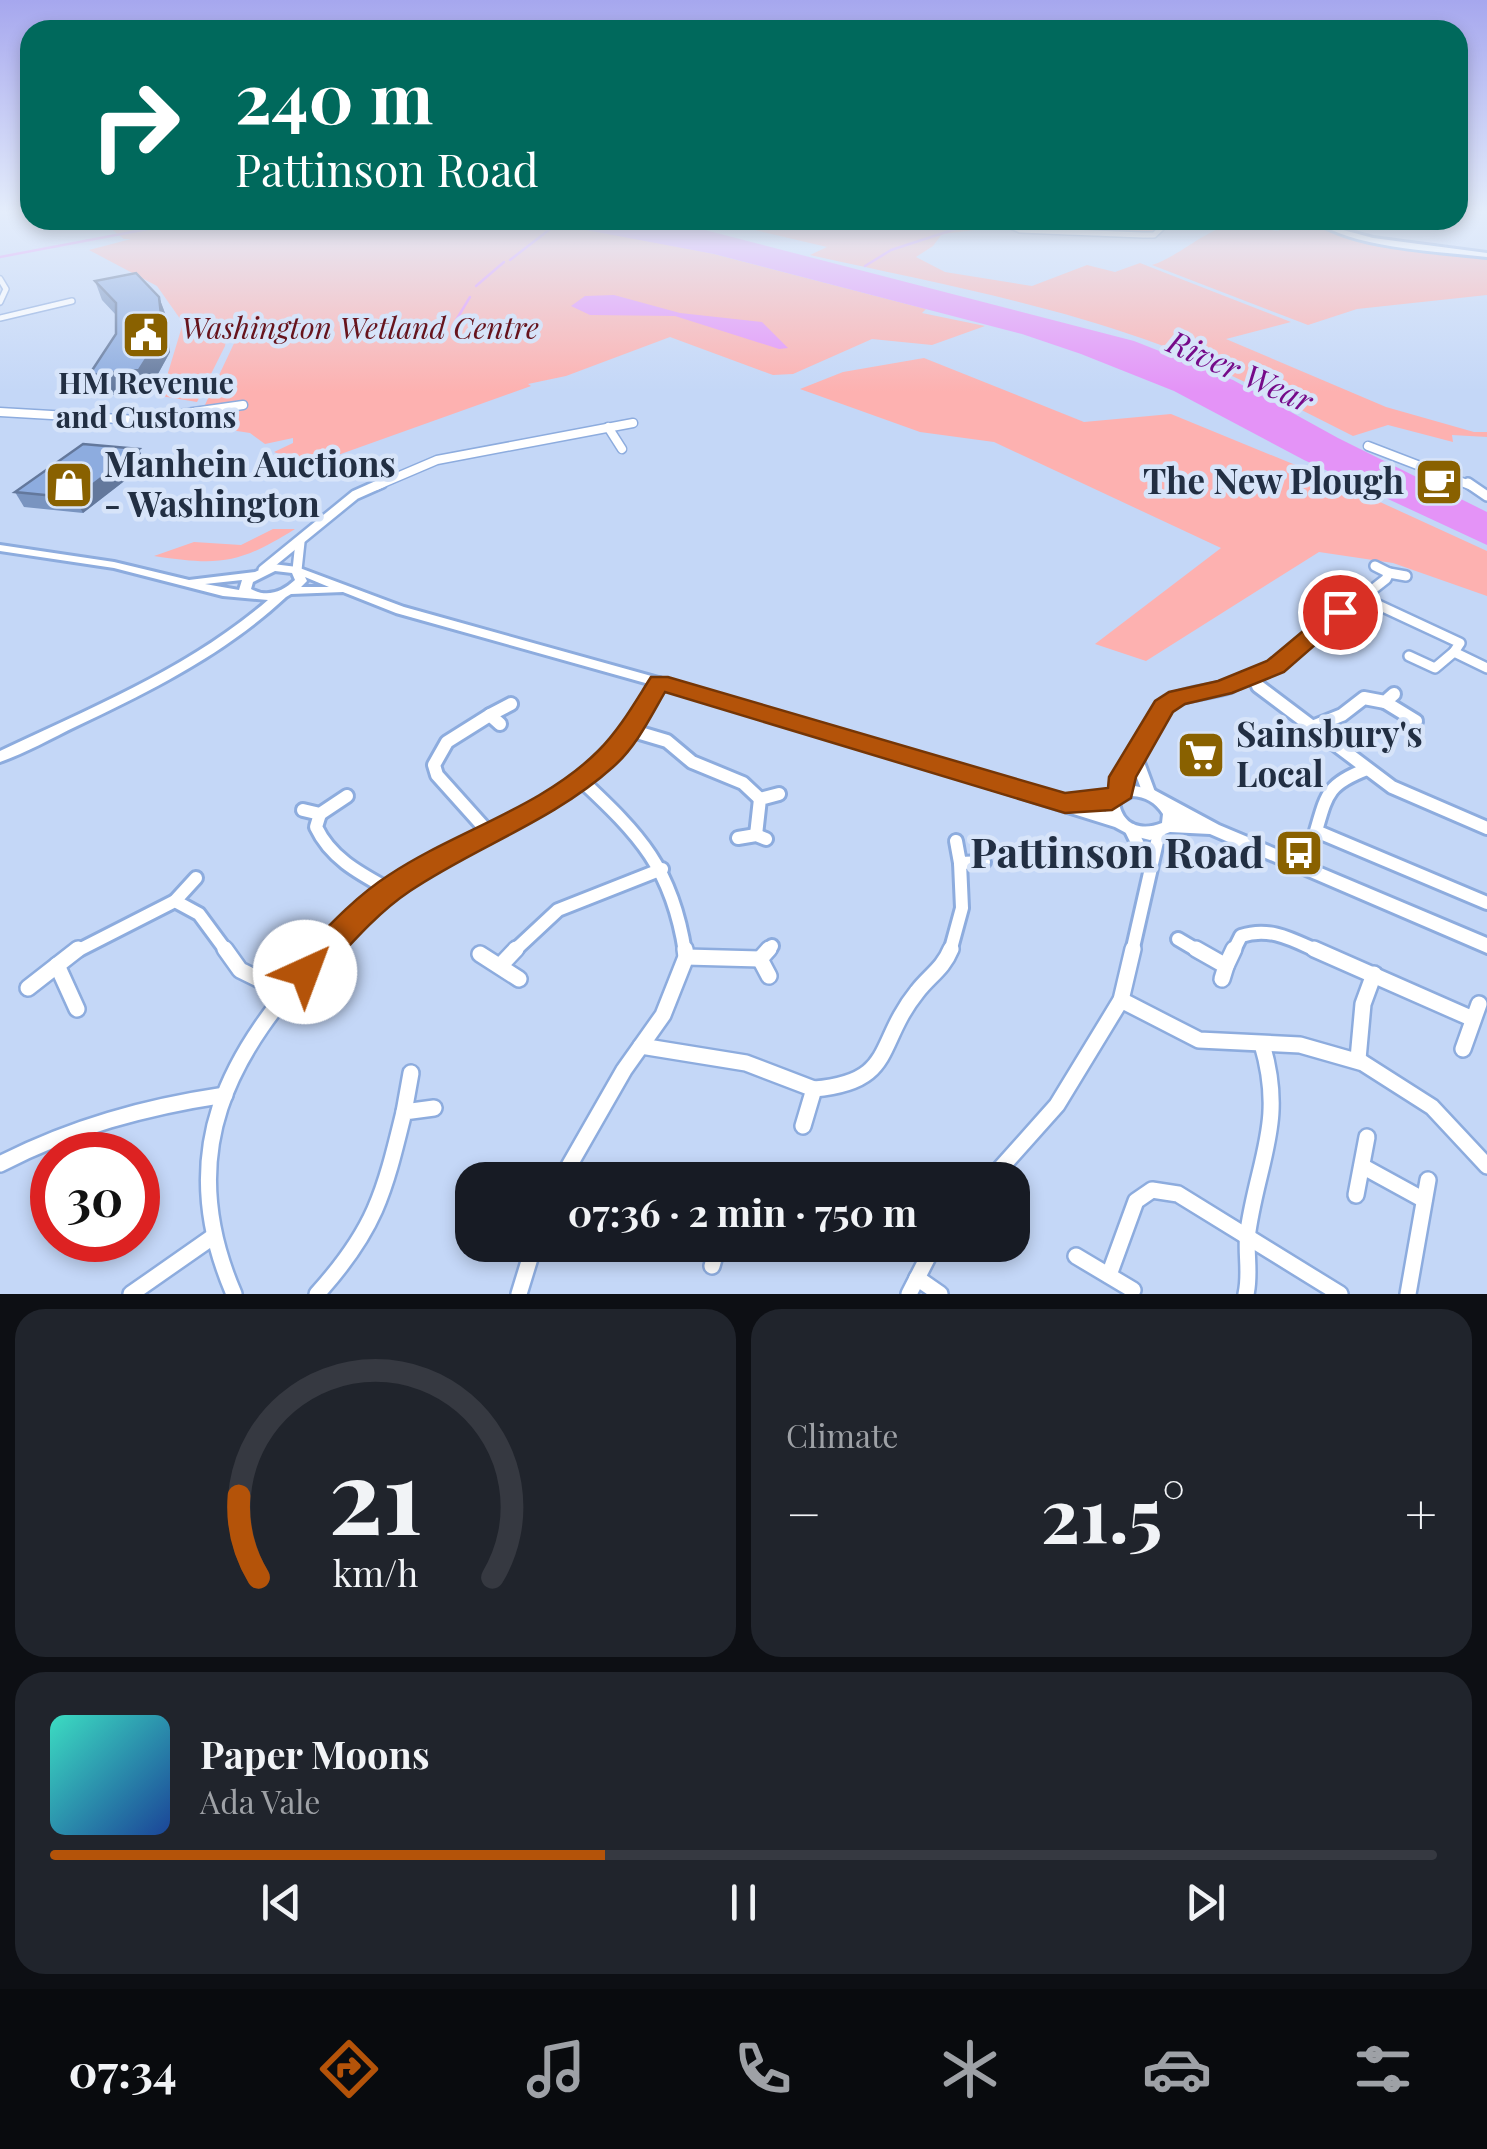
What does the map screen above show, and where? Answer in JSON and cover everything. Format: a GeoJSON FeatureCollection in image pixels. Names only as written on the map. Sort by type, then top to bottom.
{"type":"FeatureCollection","features":[{"type":"Feature","properties":{"kind":"street"},"geometry":{"type":"LineString","coordinates":[[0,279],[6,290],[0,302]]}},
{"type":"Feature","properties":{"kind":"street"},"geometry":{"type":"LineString","coordinates":[[1,321],[72,300],[1,321]]}},
{"type":"Feature","properties":{"kind":"street"},"geometry":{"type":"LineString","coordinates":[[0,412],[137,420],[243,405]]}},
{"type":"Feature","properties":{"kind":"street"},"geometry":{"type":"LineString","coordinates":[[251,595],[245,585],[258,572],[355,496],[436,460],[633,423]]}},
{"type":"Feature","properties":{"kind":"street"},"geometry":{"type":"LineString","coordinates":[[608,427],[622,449]]}},
{"type":"Feature","properties":{"kind":"street"},"geometry":{"type":"LineString","coordinates":[[1368,446],[1468,483],[1487,496]]}},
{"type":"Feature","properties":{"kind":"street"},"geometry":{"type":"LineString","coordinates":[[0,757],[206,654],[300,580],[300,542]]}},
{"type":"Feature","properties":{"kind":"street"},"geometry":{"type":"LineString","coordinates":[[0,548],[114,565],[223,592],[251,595],[339,590],[1065,803],[1126,826],[1214,829]]}},
{"type":"Feature","properties":{"kind":"street"},"geometry":{"type":"LineString","coordinates":[[192,582],[282,566],[336,584],[339,590]]}},
{"type":"Feature","properties":{"kind":"street"},"geometry":{"type":"LineString","coordinates":[[1375,566],[1406,576]]}},
{"type":"Feature","properties":{"kind":"street"},"geometry":{"type":"LineString","coordinates":[[1150,868],[1126,826],[1114,815],[1122,777],[1164,706],[1177,698],[1249,679],[1276,666],[1389,573]]}},
{"type":"Feature","properties":{"kind":"street"},"geometry":{"type":"LineString","coordinates":[[234,633],[251,595]]}},
{"type":"Feature","properties":{"kind":"street"},"geometry":{"type":"LineString","coordinates":[[1359,596],[1460,643],[1423,677]]}},
{"type":"Feature","properties":{"kind":"street"},"geometry":{"type":"LineString","coordinates":[[1454,652],[1487,668]]}},
{"type":"Feature","properties":{"kind":"street"},"geometry":{"type":"LineString","coordinates":[[1409,656],[1435,668]]}},
{"type":"Feature","properties":{"kind":"street"},"geometry":{"type":"LineString","coordinates":[[1249,679],[1366,768],[1416,800],[1487,828]]}},
{"type":"Feature","properties":{"kind":"street"},"geometry":{"type":"LineString","coordinates":[[234,1294],[214,1236],[212,1131],[224,1096],[286,993],[357,918],[390,890],[554,798],[606,760],[659,682]]}},
{"type":"Feature","properties":{"kind":"street"},"geometry":{"type":"LineString","coordinates":[[1312,727],[1342,716],[1364,698],[1390,698],[1416,721]]}},
{"type":"Feature","properties":{"kind":"street"},"geometry":{"type":"LineString","coordinates":[[489,833],[436,775],[434,765],[448,742],[494,719],[511,704]]}},
{"type":"Feature","properties":{"kind":"street"},"geometry":{"type":"LineString","coordinates":[[630,730],[667,741],[692,762],[743,783],[760,799],[761,837],[738,838]]}},
{"type":"Feature","properties":{"kind":"street"},"geometry":{"type":"LineString","coordinates":[[1006,1162],[1057,1105],[1121,1000],[1150,868],[1171,814],[1156,797],[1135,754]]}},
{"type":"Feature","properties":{"kind":"street"},"geometry":{"type":"LineString","coordinates":[[1366,768],[1334,780],[1316,831],[1487,903]]}},
{"type":"Feature","properties":{"kind":"street"},"geometry":{"type":"LineString","coordinates":[[572,1162],[663,1015],[686,957],[679,911],[662,868],[622,818],[580,779]]}},
{"type":"Feature","properties":{"kind":"street"},"geometry":{"type":"LineString","coordinates":[[760,799],[779,794]]}},
{"type":"Feature","properties":{"kind":"street"},"geometry":{"type":"LineString","coordinates":[[347,796],[320,814],[316,827],[319,838],[346,865],[390,890]]}},
{"type":"Feature","properties":{"kind":"street"},"geometry":{"type":"LineString","coordinates":[[1065,803],[1116,796],[1156,797],[1214,829],[1487,946]]}},
{"type":"Feature","properties":{"kind":"street"},"geometry":{"type":"LineString","coordinates":[[303,810],[320,814]]}},
{"type":"Feature","properties":{"kind":"street"},"geometry":{"type":"LineString","coordinates":[[641,1046],[746,1063],[814,1089],[848,1086],[871,1072],[916,993],[944,966],[959,930],[962,908],[956,842]]}},
{"type":"Feature","properties":{"kind":"street"},"geometry":{"type":"LineString","coordinates":[[960,863],[984,862]]}},
{"type":"Feature","properties":{"kind":"street"},"geometry":{"type":"LineString","coordinates":[[500,966],[558,910],[662,868]]}},
{"type":"Feature","properties":{"kind":"street"},"geometry":{"type":"LineString","coordinates":[[28,988],[85,944],[176,900],[196,878]]}},
{"type":"Feature","properties":{"kind":"street"},"geometry":{"type":"LineString","coordinates":[[176,900],[199,914],[240,970],[286,993]]}},
{"type":"Feature","properties":{"kind":"street"},"geometry":{"type":"LineString","coordinates":[[1178,939],[1224,972],[1241,936],[1263,930],[1296,938],[1374,974],[1476,1011],[1463,1049]]}},
{"type":"Feature","properties":{"kind":"street"},"geometry":{"type":"LineString","coordinates":[[686,957],[760,959],[772,946]]}},
{"type":"Feature","properties":{"kind":"street"},"geometry":{"type":"LineString","coordinates":[[480,954],[519,980]]}},
{"type":"Feature","properties":{"kind":"street"},"geometry":{"type":"LineString","coordinates":[[760,959],[768,976]]}},
{"type":"Feature","properties":{"kind":"street"},"geometry":{"type":"LineString","coordinates":[[57,966],[77,1008]]}},
{"type":"Feature","properties":{"kind":"street"},"geometry":{"type":"LineString","coordinates":[[1358,1059],[1362,1004],[1374,974]]}},
{"type":"Feature","properties":{"kind":"street"},"geometry":{"type":"LineString","coordinates":[[1121,1000],[1169,1029],[1209,1042],[1308,1046],[1358,1059],[1422,1099],[1472,1146],[1487,1166]]}},
{"type":"Feature","properties":{"kind":"street"},"geometry":{"type":"LineString","coordinates":[[1246,1294],[1250,1282],[1247,1237],[1276,1114],[1272,1072],[1262,1044]]}},
{"type":"Feature","properties":{"kind":"street"},"geometry":{"type":"LineString","coordinates":[[316,1294],[353,1254],[383,1196],[410,1073]]}},
{"type":"Feature","properties":{"kind":"street"},"geometry":{"type":"LineString","coordinates":[[803,1126],[814,1089]]}},
{"type":"Feature","properties":{"kind":"street"},"geometry":{"type":"LineString","coordinates":[[0,1164],[70,1129],[118,1114],[224,1096]]}},
{"type":"Feature","properties":{"kind":"street"},"geometry":{"type":"LineString","coordinates":[[404,1112],[434,1108]]}},
{"type":"Feature","properties":{"kind":"street"},"geometry":{"type":"LineString","coordinates":[[1356,1195],[1367,1136]]}},
{"type":"Feature","properties":{"kind":"street"},"geometry":{"type":"LineString","coordinates":[[1362,1166],[1424,1200]]}},
{"type":"Feature","properties":{"kind":"street"},"geometry":{"type":"LineString","coordinates":[[1408,1294],[1428,1180]]}},
{"type":"Feature","properties":{"kind":"street"},"geometry":{"type":"LineString","coordinates":[[1109,1276],[1136,1201],[1152,1190],[1178,1194],[1340,1294]]}},
{"type":"Feature","properties":{"kind":"street"},"geometry":{"type":"LineString","coordinates":[[131,1294],[214,1236]]}},
{"type":"Feature","properties":{"kind":"street"},"geometry":{"type":"LineString","coordinates":[[1076,1256],[1133,1290]]}},
{"type":"Feature","properties":{"kind":"street"},"geometry":{"type":"LineString","coordinates":[[519,1294],[529,1262]]}},
{"type":"Feature","properties":{"kind":"street"},"geometry":{"type":"LineString","coordinates":[[712,1266],[713,1262]]}},
{"type":"Feature","properties":{"kind":"street"},"geometry":{"type":"LineString","coordinates":[[925,1262],[913,1286],[940,1294]]}},
{"type":"Feature","properties":{"kind":"green space","name":"Washington Wetland Centre"},"geometry":{"type":"Polygon","coordinates":[[[129,271],[781,271],[926,309],[922,313],[985,326],[932,345],[872,339],[793,374],[773,375],[670,337],[566,376],[528,384],[531,386],[310,465],[291,467],[291,459],[274,452],[293,443],[293,438],[265,444],[250,433],[224,429],[230,411],[204,407],[246,318],[229,324],[225,346],[197,402],[161,396],[183,323],[157,286],[129,271]]]}},
{"type":"Feature","properties":{"kind":"green space"},"geometry":{"type":"Polygon","coordinates":[[[884,271],[944,271],[1032,286],[1070,271],[1161,271],[1291,322],[1226,339],[1386,407],[1474,432],[1487,432],[1487,437],[1452,435],[1453,442],[1388,425],[1353,436],[1224,372],[1144,339],[1021,302],[884,271]]]}},
{"type":"Feature","properties":{"kind":"green space"},"geometry":{"type":"Polygon","coordinates":[[[1169,271],[1487,271],[1487,295],[1357,309],[1308,325],[1169,271]]]}},
{"type":"Feature","properties":{"kind":"green space"},"geometry":{"type":"Polygon","coordinates":[[[924,358],[1084,422],[1171,414],[1332,480],[1487,551],[1487,596],[1393,563],[1319,552],[1146,661],[1095,644],[1221,548],[994,442],[920,432],[800,389],[843,372],[924,358]]]}},
{"type":"Feature","properties":{"kind":"green space"},"geometry":{"type":"Polygon","coordinates":[[[273,529],[295,529],[259,549],[228,559],[196,561],[154,556],[194,542],[241,545],[273,529]]]}},
{"type":"Feature","properties":{"kind":"shaded area"},"geometry":{"type":"Polygon","coordinates":[[[781,271],[865,271],[1134,341],[1233,380],[1338,438],[1487,512],[1487,545],[1304,460],[1174,391],[1022,334],[781,271]]]}},
{"type":"Feature","properties":{"kind":"shaded area"},"geometry":{"type":"Polygon","coordinates":[[[614,295],[680,313],[762,322],[788,348],[779,349],[675,316],[590,315],[571,306],[585,296],[614,295]]]}},
{"type":"Feature","properties":{"kind":"building"},"geometry":{"type":"Polygon","coordinates":[[[136,273],[159,297],[163,332],[139,370],[89,375],[116,334],[116,303],[95,281],[136,273]]]}},
{"type":"Feature","properties":{"kind":"building"},"geometry":{"type":"Polygon","coordinates":[[[83,444],[139,449],[75,498],[15,492],[83,444]]]}},
{"type":"Feature","properties":{"kind":"waterway"},"geometry":{"type":"LineString","coordinates":[[476,286],[493,271]]}},
{"type":"Feature","properties":{"kind":"waterway"},"geometry":{"type":"LineString","coordinates":[[452,327],[470,297]]}},
{"type":"Feature","properties":{"kind":"place","name":"HM Revenue and Customs"},"geometry":{"type":"Point","coordinates":[146,335]}},
{"type":"Feature","properties":{"kind":"place","name":"The New Plough"},"geometry":{"type":"Point","coordinates":[1439,482]}},
{"type":"Feature","properties":{"kind":"place","name":"Manhein Auctions - Washington"},"geometry":{"type":"Point","coordinates":[69,485]}},
{"type":"Feature","properties":{"kind":"place","name":"Sainsbury's Local"},"geometry":{"type":"Point","coordinates":[1201,755]}},
{"type":"Feature","properties":{"kind":"place","name":"Pattinson Road"},"geometry":{"type":"Point","coordinates":[1299,853]}},
{"type":"Feature","properties":{"kind":"route"},"geometry":{"type":"LineString","coordinates":[[305,972],[357,918],[398,883],[554,798],[606,760],[659,682],[1065,803],[1095,802],[1112,800],[1121,792],[1122,777],[1164,706],[1177,698],[1224,688],[1276,666],[1340,612]]}},
{"type":"Feature","properties":{"kind":"water label","name":"River Wear"},"geometry":{"type":"Point","coordinates":[1240,372]}}]}
